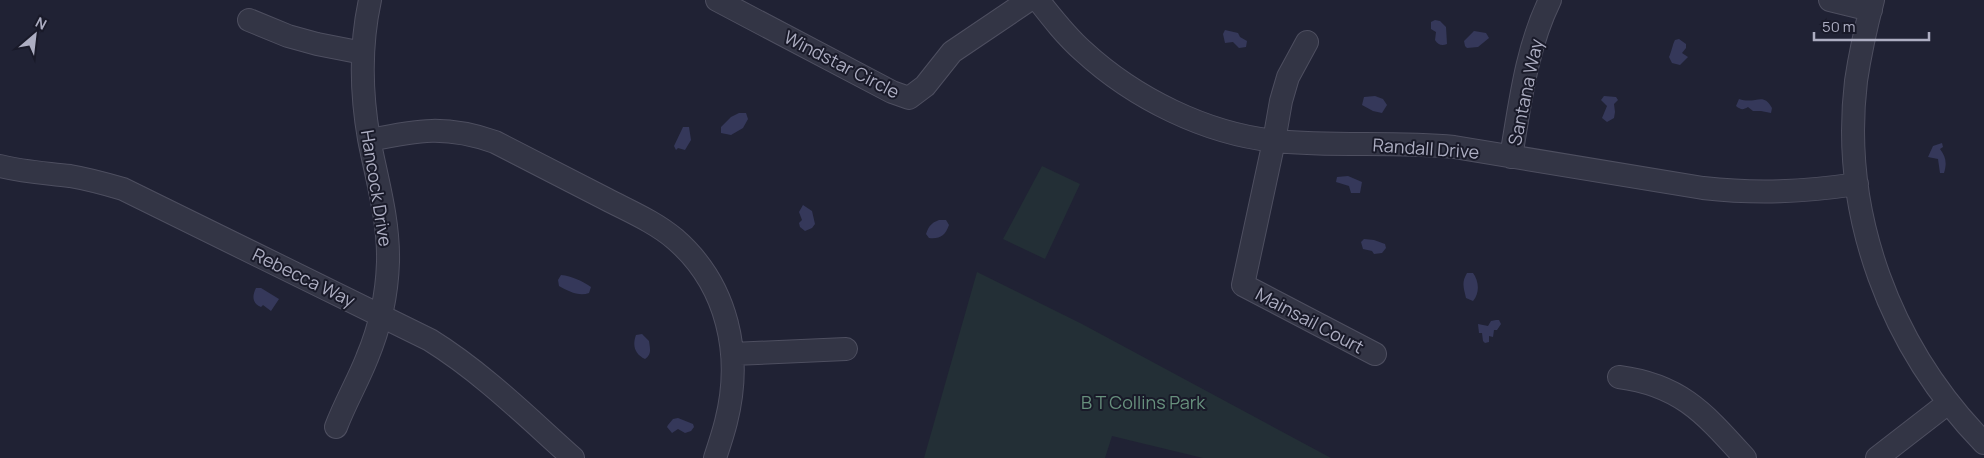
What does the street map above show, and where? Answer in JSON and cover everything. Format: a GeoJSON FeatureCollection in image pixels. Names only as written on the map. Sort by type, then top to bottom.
{"type":"FeatureCollection","features":[{"type":"Feature","properties":{"kind":"street","name":"Hancock Drive"},"geometry":{"type":"LineString","coordinates":[[336,427],[367,359],[382,315],[388,262],[384,207],[364,106],[363,53],[370,0]]}},
{"type":"Feature","properties":{"kind":"street","name":"Windstar Circle"},"geometry":{"type":"LineString","coordinates":[[717,0],[892,92],[909,98],[925,86],[952,52],[1029,0]]}},
{"type":"Feature","properties":{"kind":"street","name":"Randall Drive"},"geometry":{"type":"LineString","coordinates":[[1038,0],[1057,25],[1083,51],[1131,88],[1163,106],[1196,121],[1231,132],[1274,141],[1417,144],[1454,147],[1737,192],[1805,191],[1857,184]]}},
{"type":"Feature","properties":{"kind":"street","name":"Santana Way"},"geometry":{"type":"LineString","coordinates":[[1511,157],[1525,76],[1534,40],[1550,0]]}},
{"type":"Feature","properties":{"kind":"street"},"geometry":{"type":"LineString","coordinates":[[1830,0],[1872,5],[1856,83],[1854,129],[1857,184],[1864,227],[1876,271],[1887,300],[1914,354],[1948,403],[1984,443]]}},
{"type":"Feature","properties":{"kind":"street"},"geometry":{"type":"LineString","coordinates":[[249,20],[288,36],[363,53]]}},
{"type":"Feature","properties":{"kind":"street"},"geometry":{"type":"LineString","coordinates":[[1274,141],[1281,101],[1288,77],[1307,42]]}},
{"type":"Feature","properties":{"kind":"street"},"geometry":{"type":"LineString","coordinates":[[370,140],[409,132],[431,130],[474,135],[495,142],[647,220],[675,239],[705,271],[725,311],[730,332],[733,354],[731,397],[726,422],[715,458]]}},
{"type":"Feature","properties":{"kind":"street","name":"Mainsail Court"},"geometry":{"type":"LineString","coordinates":[[1274,141],[1243,285],[1374,354]]}},
{"type":"Feature","properties":{"kind":"street","name":"Rebecca Way"},"geometry":{"type":"LineString","coordinates":[[0,166],[18,171],[71,176],[98,181],[123,189],[382,315],[453,354],[573,458]]}},
{"type":"Feature","properties":{"kind":"street"},"geometry":{"type":"LineString","coordinates":[[733,354],[846,349]]}},
{"type":"Feature","properties":{"kind":"street"},"geometry":{"type":"LineString","coordinates":[[1619,377],[1650,382],[1683,398],[1701,411],[1745,458]]}},
{"type":"Feature","properties":{"kind":"street"},"geometry":{"type":"LineString","coordinates":[[1877,458],[1948,403]]}},
{"type":"Feature","properties":{"kind":"green space"},"geometry":{"type":"Polygon","coordinates":[[[1042,166],[1080,184],[1045,259],[1003,239],[1042,166]]]}},
{"type":"Feature","properties":{"kind":"green space","name":"B T Collins Park"},"geometry":{"type":"Polygon","coordinates":[[[977,272],[1082,324],[1331,458],[1203,458],[1112,436],[1105,458],[924,458],[977,272]]]}},
{"type":"Feature","properties":{"kind":"water"},"geometry":{"type":"Polygon","coordinates":[[[1435,20],[1440,21],[1446,27],[1447,44],[1440,45],[1435,40],[1436,32],[1431,29],[1431,22],[1435,20]]]}},
{"type":"Feature","properties":{"kind":"water"},"geometry":{"type":"Polygon","coordinates":[[[1225,30],[1238,33],[1240,37],[1247,41],[1246,47],[1239,48],[1233,42],[1225,43],[1223,34],[1225,30]]]}},
{"type":"Feature","properties":{"kind":"water"},"geometry":{"type":"Polygon","coordinates":[[[1474,31],[1486,33],[1489,38],[1478,47],[1467,48],[1464,41],[1474,31]]]}},
{"type":"Feature","properties":{"kind":"water"},"geometry":{"type":"Polygon","coordinates":[[[1679,39],[1686,44],[1686,48],[1682,53],[1688,57],[1680,65],[1672,63],[1669,57],[1675,40],[1679,39]]]}},
{"type":"Feature","properties":{"kind":"water"},"geometry":{"type":"Polygon","coordinates":[[[1375,96],[1383,99],[1387,105],[1382,113],[1362,105],[1364,97],[1375,96]]]}},
{"type":"Feature","properties":{"kind":"water"},"geometry":{"type":"Polygon","coordinates":[[[1604,96],[1616,97],[1618,100],[1614,104],[1614,118],[1607,122],[1602,118],[1607,106],[1601,100],[1604,96]]]}},
{"type":"Feature","properties":{"kind":"water"},"geometry":{"type":"Polygon","coordinates":[[[1739,99],[1750,101],[1765,100],[1772,108],[1771,113],[1753,111],[1748,107],[1739,108],[1736,106],[1739,99]]]}},
{"type":"Feature","properties":{"kind":"water"},"geometry":{"type":"Polygon","coordinates":[[[739,113],[746,113],[748,119],[743,128],[731,135],[721,133],[721,127],[731,117],[739,113]]]}},
{"type":"Feature","properties":{"kind":"water"},"geometry":{"type":"Polygon","coordinates":[[[683,127],[689,127],[691,140],[685,150],[678,148],[676,150],[674,146],[683,127]]]}},
{"type":"Feature","properties":{"kind":"water"},"geometry":{"type":"Polygon","coordinates":[[[1942,143],[1943,147],[1940,149],[1944,155],[1945,166],[1944,173],[1940,173],[1938,159],[1928,157],[1933,146],[1942,143]]]}},
{"type":"Feature","properties":{"kind":"water"},"geometry":{"type":"Polygon","coordinates":[[[1348,176],[1362,182],[1360,193],[1351,193],[1349,186],[1336,182],[1337,177],[1348,176]]]}},
{"type":"Feature","properties":{"kind":"water"},"geometry":{"type":"Polygon","coordinates":[[[803,205],[812,211],[815,224],[812,228],[805,231],[800,227],[799,223],[802,220],[799,212],[803,205]]]}},
{"type":"Feature","properties":{"kind":"water"},"geometry":{"type":"Polygon","coordinates":[[[939,220],[946,220],[949,225],[947,229],[942,236],[929,238],[926,234],[928,229],[939,220]]]}},
{"type":"Feature","properties":{"kind":"water"},"geometry":{"type":"Polygon","coordinates":[[[1364,239],[1385,244],[1386,248],[1382,253],[1374,254],[1372,251],[1363,249],[1361,242],[1364,239]]]}},
{"type":"Feature","properties":{"kind":"water"},"geometry":{"type":"Polygon","coordinates":[[[1467,273],[1473,273],[1477,283],[1478,291],[1473,301],[1466,298],[1464,291],[1467,273]]]}},
{"type":"Feature","properties":{"kind":"water"},"geometry":{"type":"Polygon","coordinates":[[[561,275],[577,279],[591,287],[589,293],[577,294],[559,286],[558,280],[561,275]]]}},
{"type":"Feature","properties":{"kind":"water"},"geometry":{"type":"Polygon","coordinates":[[[256,288],[261,288],[279,299],[271,311],[263,305],[261,307],[254,301],[253,296],[256,288]]]}},
{"type":"Feature","properties":{"kind":"water"},"geometry":{"type":"Polygon","coordinates":[[[1499,320],[1501,324],[1497,330],[1494,330],[1493,337],[1489,336],[1489,342],[1485,343],[1482,333],[1479,333],[1478,324],[1488,326],[1491,321],[1499,320]]]}},
{"type":"Feature","properties":{"kind":"water"},"geometry":{"type":"Polygon","coordinates":[[[642,334],[649,341],[650,346],[650,353],[645,359],[639,355],[634,346],[636,335],[642,334]]]}},
{"type":"Feature","properties":{"kind":"water"},"geometry":{"type":"Polygon","coordinates":[[[678,418],[693,424],[694,427],[691,431],[685,433],[678,429],[672,433],[667,427],[673,419],[678,418]]]}}]}
